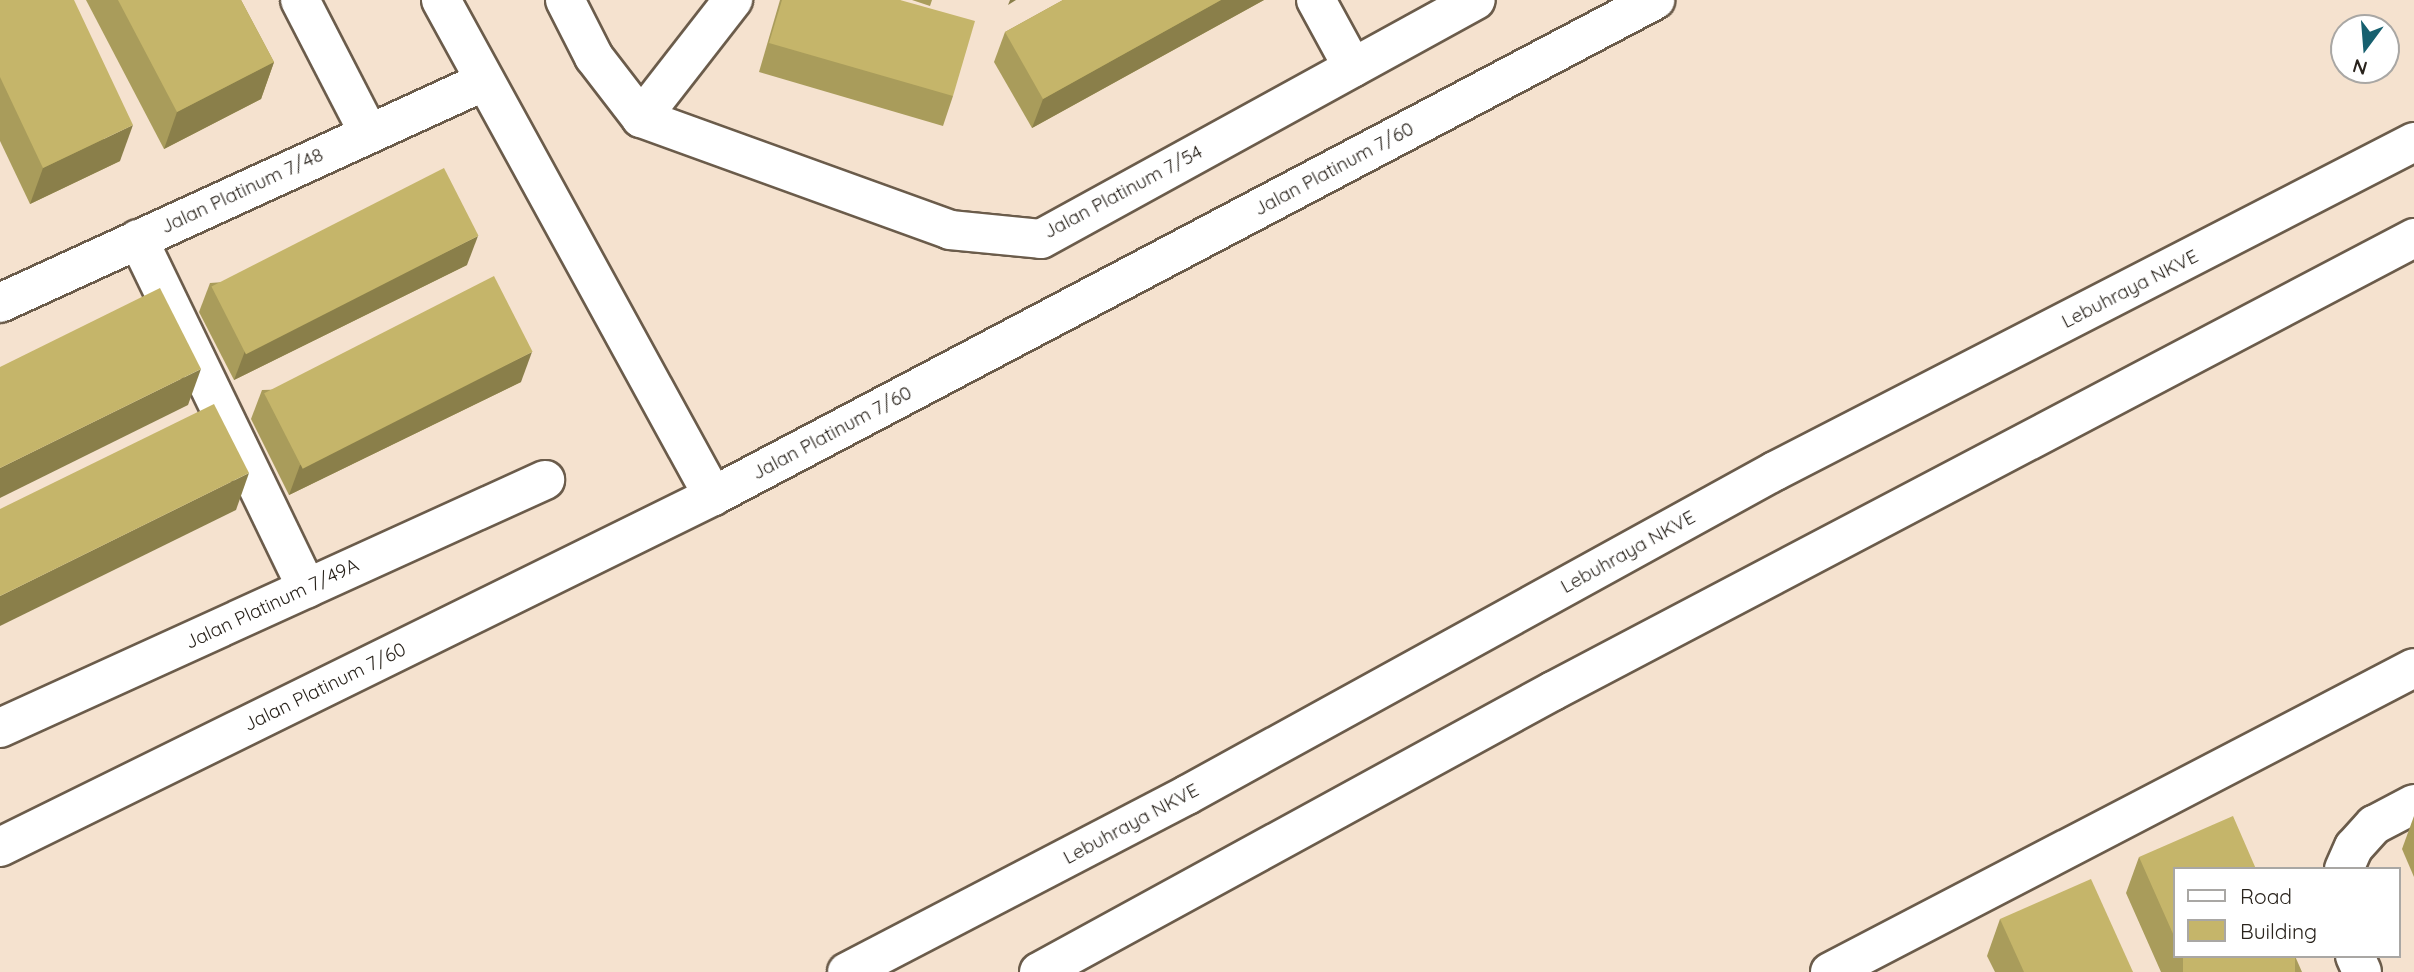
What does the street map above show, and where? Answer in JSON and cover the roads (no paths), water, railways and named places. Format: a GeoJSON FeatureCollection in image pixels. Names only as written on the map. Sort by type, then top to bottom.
{"type":"FeatureCollection","features":[{"type":"Feature","properties":{"kind":"main road"},"geometry":{"type":"LineString","coordinates":[[300,0],[368,132]]}},
{"type":"Feature","properties":{"kind":"main road"},"geometry":{"type":"LineString","coordinates":[[441,0],[713,496]]}},
{"type":"Feature","properties":{"kind":"main road"},"geometry":{"type":"LineString","coordinates":[[565,0],[594,57],[641,117],[733,0]]}},
{"type":"Feature","properties":{"kind":"main road"},"geometry":{"type":"LineString","coordinates":[[1316,0],[1353,68]]}},
{"type":"Feature","properties":{"kind":"main road","name":"Jalan Platinum 7/54"},"geometry":{"type":"LineString","coordinates":[[641,117],[950,230],[1041,239],[1476,0]]}},
{"type":"Feature","properties":{"kind":"main road","name":"Jalan Platinum 7/60"},"geometry":{"type":"LineString","coordinates":[[0,847],[713,496],[1654,0]]}},
{"type":"Feature","properties":{"kind":"main road","name":"Jalan Platinum 7/48"},"geometry":{"type":"LineString","coordinates":[[3,295],[138,239],[485,80]]}},
{"type":"Feature","properties":{"kind":"main road","name":"Lebuhraya NKVE"},"geometry":{"type":"LineString","coordinates":[[847,972],[1187,795],[1774,471],[2414,142]]}},
{"type":"Feature","properties":{"kind":"main road"},"geometry":{"type":"LineString","coordinates":[[1039,972],[1553,691],[2414,238]]}},
{"type":"Feature","properties":{"kind":"main road"},"geometry":{"type":"LineString","coordinates":[[138,239],[307,588]]}},
{"type":"Feature","properties":{"kind":"main road","name":"Jalan Platinum 7/49A"},"geometry":{"type":"LineString","coordinates":[[0,728],[545,480]]}},
{"type":"Feature","properties":{"kind":"main road"},"geometry":{"type":"LineString","coordinates":[[1830,972],[2414,668]]}},
{"type":"Feature","properties":{"kind":"main road"},"geometry":{"type":"LineString","coordinates":[[2345,867],[2354,847],[2374,825],[2414,804]]}}]}
